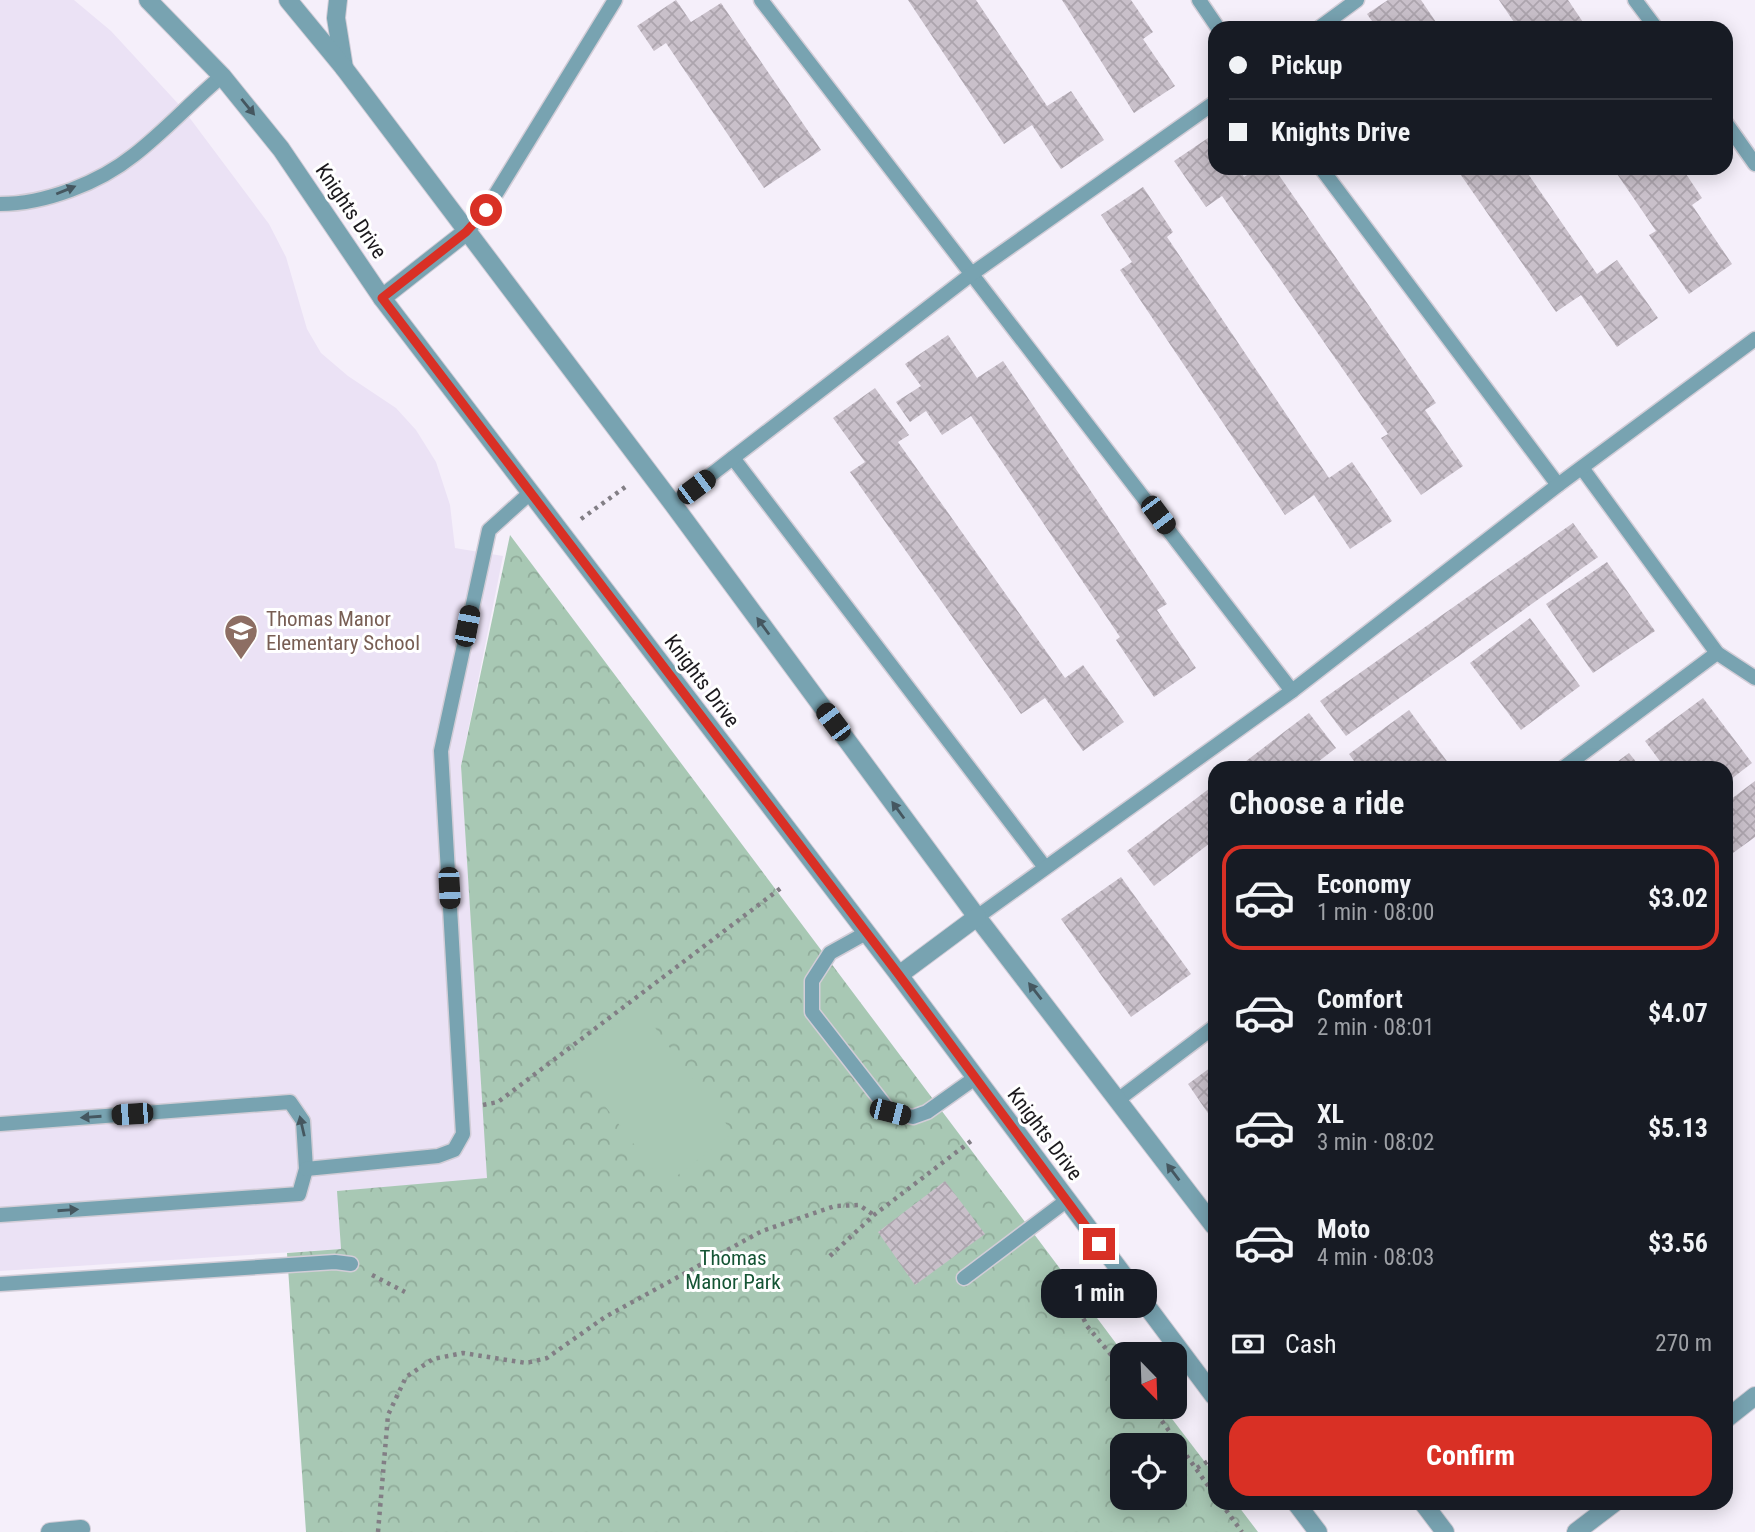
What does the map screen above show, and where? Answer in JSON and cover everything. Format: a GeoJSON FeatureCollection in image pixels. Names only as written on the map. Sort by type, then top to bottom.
{"type":"FeatureCollection","features":[{"type":"Feature","properties":{"kind":"street","name":"Knights Drive"},"geometry":{"type":"LineString","coordinates":[[148,0],[222,76],[281,149],[382,298],[899,975],[1208,1388]]}},
{"type":"Feature","properties":{"kind":"street"},"geometry":{"type":"LineString","coordinates":[[338,0],[336,18],[344,68]]}},
{"type":"Feature","properties":{"kind":"street"},"geometry":{"type":"LineString","coordinates":[[290,1],[344,68],[673,504],[977,917],[1208,1218]]}},
{"type":"Feature","properties":{"kind":"street"},"geometry":{"type":"LineString","coordinates":[[382,298],[466,232]]}},
{"type":"Feature","properties":{"kind":"street"},"geometry":{"type":"LineString","coordinates":[[899,975],[977,917]]}},
{"type":"Feature","properties":{"kind":"street"},"geometry":{"type":"LineString","coordinates":[[1733,1413],[1755,1396]]}},
{"type":"Feature","properties":{"kind":"street"},"geometry":{"type":"LineString","coordinates":[[1301,1510],[1318,1532]]}},
{"type":"Feature","properties":{"kind":"street"},"geometry":{"type":"LineString","coordinates":[[1428,1510],[1445,1532]]}},
{"type":"Feature","properties":{"kind":"street"},"geometry":{"type":"LineString","coordinates":[[1576,1532],[1605,1510]]}},
{"type":"Feature","properties":{"kind":"street"},"geometry":{"type":"LineString","coordinates":[[50,1532],[81,1529]]}},
{"type":"Feature","properties":{"kind":"lane"},"geometry":{"type":"LineString","coordinates":[[466,232],[486,210],[615,0]]}},
{"type":"Feature","properties":{"kind":"lane"},"geometry":{"type":"LineString","coordinates":[[761,0],[1292,691]]}},
{"type":"Feature","properties":{"kind":"lane"},"geometry":{"type":"LineString","coordinates":[[1199,0],[1213,21]]}},
{"type":"Feature","properties":{"kind":"lane"},"geometry":{"type":"LineString","coordinates":[[1328,21],[1357,0]]}},
{"type":"Feature","properties":{"kind":"lane"},"geometry":{"type":"LineString","coordinates":[[1635,0],[1651,21]]}},
{"type":"Feature","properties":{"kind":"lane"},"geometry":{"type":"LineString","coordinates":[[0,204],[49,197],[95,178],[134,155],[222,76]]}},
{"type":"Feature","properties":{"kind":"lane"},"geometry":{"type":"LineString","coordinates":[[673,504],[973,273],[1208,107]]}},
{"type":"Feature","properties":{"kind":"lane"},"geometry":{"type":"LineString","coordinates":[[1733,133],[1755,164]]}},
{"type":"Feature","properties":{"kind":"lane"},"geometry":{"type":"LineString","coordinates":[[1326,175],[1558,485]]}},
{"type":"Feature","properties":{"kind":"lane"},"geometry":{"type":"LineString","coordinates":[[977,917],[1044,866],[1292,691],[1558,485],[1755,339]]}},
{"type":"Feature","properties":{"kind":"lane"},"geometry":{"type":"LineString","coordinates":[[733,458],[1044,866]]}},
{"type":"Feature","properties":{"kind":"lane"},"geometry":{"type":"LineString","coordinates":[[1582,468],[1717,653],[1755,677]]}},
{"type":"Feature","properties":{"kind":"lane"},"geometry":{"type":"LineString","coordinates":[[306,1169],[438,1156],[454,1150],[463,1134],[441,751],[489,530],[530,493]]}},
{"type":"Feature","properties":{"kind":"lane"},"geometry":{"type":"LineString","coordinates":[[1572,761],[1717,653]]}},
{"type":"Feature","properties":{"kind":"lane"},"geometry":{"type":"LineString","coordinates":[[866,933],[830,953],[812,981],[812,1012],[890,1112],[913,1117],[927,1112],[975,1078]]}},
{"type":"Feature","properties":{"kind":"lane"},"geometry":{"type":"LineString","coordinates":[[1119,1099],[1208,1032]]}},
{"type":"Feature","properties":{"kind":"lane"},"geometry":{"type":"LineString","coordinates":[[0,1124],[290,1102],[303,1121],[306,1169],[299,1194],[0,1215]]}},
{"type":"Feature","properties":{"kind":"lane"},"geometry":{"type":"LineString","coordinates":[[964,1278],[1066,1201]]}},
{"type":"Feature","properties":{"kind":"lane"},"geometry":{"type":"LineString","coordinates":[[0,1284],[335,1262],[351,1264]]}},
{"type":"Feature","properties":{"kind":"path"},"geometry":{"type":"LineString","coordinates":[[581,519],[629,485]]}},
{"type":"Feature","properties":{"kind":"path"},"geometry":{"type":"LineString","coordinates":[[462,1107],[498,1102],[781,888]]}},
{"type":"Feature","properties":{"kind":"path"},"geometry":{"type":"LineString","coordinates":[[830,1256],[874,1215],[971,1141]]}},
{"type":"Feature","properties":{"kind":"path"},"geometry":{"type":"LineString","coordinates":[[378,1532],[388,1415],[406,1377],[433,1359],[463,1353],[526,1363],[547,1358],[605,1317],[762,1231],[835,1206],[859,1205],[874,1215]]}},
{"type":"Feature","properties":{"kind":"path"},"geometry":{"type":"LineString","coordinates":[[351,1264],[405,1292]]}},
{"type":"Feature","properties":{"kind":"path"},"geometry":{"type":"LineString","coordinates":[[1083,1287],[1077,1305],[1087,1326],[1110,1354]]}},
{"type":"Feature","properties":{"kind":"path"},"geometry":{"type":"LineString","coordinates":[[1161,1419],[1208,1485]]}},
{"type":"Feature","properties":{"kind":"path"},"geometry":{"type":"LineString","coordinates":[[1197,1468],[1208,1462]]}},
{"type":"Feature","properties":{"kind":"path"},"geometry":{"type":"LineString","coordinates":[[1226,1510],[1242,1532]]}},
{"type":"Feature","properties":{"kind":"shaded area","name":"Thomas Manor Elementary School"},"geometry":{"type":"Polygon","coordinates":[[[0,0],[74,0],[111,31],[183,109],[269,224],[286,257],[307,329],[321,353],[348,376],[396,408],[416,430],[436,462],[450,505],[455,548],[503,556],[461,766],[488,1179],[338,1191],[341,1249],[0,1271],[0,0]]]}},
{"type":"Feature","properties":{"kind":"green space","name":"Thomas Manor Park"},"geometry":{"type":"Polygon","coordinates":[[[510,535],[1115,1342],[1110,1342],[1110,1419],[1172,1419],[1183,1433],[1110,1433],[1110,1510],[1187,1510],[1187,1439],[1208,1466],[1208,1510],[1241,1510],[1258,1532],[306,1532],[287,1253],[341,1249],[337,1191],[487,1178],[461,766],[510,535]]]}},
{"type":"Feature","properties":{"kind":"green space"},"geometry":{"type":"Polygon","coordinates":[[[639,1006],[733,1133],[665,1185],[570,1060],[639,1006]]]}},
{"type":"Feature","properties":{"kind":"building"},"geometry":{"type":"Polygon","coordinates":[[[676,0],[691,22],[721,3],[821,150],[764,188],[666,43],[654,51],[637,26],[676,0]]]}},
{"type":"Feature","properties":{"kind":"building"},"geometry":{"type":"Polygon","coordinates":[[[908,0],[976,0],[1047,106],[1071,91],[1104,140],[1061,169],[1032,125],[1004,144],[908,0]]]}},
{"type":"Feature","properties":{"kind":"building"},"geometry":{"type":"Polygon","coordinates":[[[1062,0],[1131,0],[1153,32],[1143,39],[1175,86],[1134,113],[1062,0]]]}},
{"type":"Feature","properties":{"kind":"building"},"geometry":{"type":"Polygon","coordinates":[[[1388,0],[1421,0],[1435,21],[1372,21],[1367,14],[1388,0]]]}},
{"type":"Feature","properties":{"kind":"building"},"geometry":{"type":"Polygon","coordinates":[[[1499,0],[1568,0],[1582,21],[1513,21],[1499,0]]]}},
{"type":"Feature","properties":{"kind":"building"},"geometry":{"type":"Polygon","coordinates":[[[1208,138],[1208,175],[1279,175],[1436,403],[1425,410],[1463,466],[1421,495],[1381,438],[1388,434],[1222,196],[1206,207],[1174,161],[1208,138]]]}},
{"type":"Feature","properties":{"kind":"building"},"geometry":{"type":"Polygon","coordinates":[[[1461,175],[1529,175],[1597,274],[1617,260],[1658,318],[1617,347],[1581,295],[1556,312],[1461,175]]]}},
{"type":"Feature","properties":{"kind":"building"},"geometry":{"type":"Polygon","coordinates":[[[1618,175],[1687,175],[1702,198],[1692,205],[1732,264],[1689,294],[1649,235],[1656,231],[1618,175]]]}},
{"type":"Feature","properties":{"kind":"building"},"geometry":{"type":"Polygon","coordinates":[[[1143,187],[1173,232],[1167,237],[1329,478],[1352,462],[1392,521],[1350,549],[1314,495],[1285,515],[1120,270],[1132,262],[1101,215],[1143,187]]]}},
{"type":"Feature","properties":{"kind":"building"},"geometry":{"type":"Polygon","coordinates":[[[948,335],[977,378],[1003,361],[1167,604],[1157,610],[1196,668],[1154,697],[1116,640],[1120,637],[971,416],[942,435],[926,411],[910,422],[896,402],[921,386],[905,364],[948,335]]]}},
{"type":"Feature","properties":{"kind":"building"},"geometry":{"type":"Polygon","coordinates":[[[875,388],[909,435],[898,442],[1065,678],[1083,665],[1124,722],[1083,751],[1045,698],[1021,714],[850,472],[865,462],[833,418],[875,388]]]}},
{"type":"Feature","properties":{"kind":"building"},"geometry":{"type":"Polygon","coordinates":[[[1573,523],[1598,557],[1346,736],[1320,701],[1573,523]]]}},
{"type":"Feature","properties":{"kind":"building"},"geometry":{"type":"Polygon","coordinates":[[[1607,562],[1655,631],[1593,673],[1546,604],[1607,562]]]}},
{"type":"Feature","properties":{"kind":"building"},"geometry":{"type":"Polygon","coordinates":[[[1530,618],[1580,686],[1521,730],[1470,663],[1530,618]]]}},
{"type":"Feature","properties":{"kind":"building"},"geometry":{"type":"Polygon","coordinates":[[[1703,698],[1752,763],[1733,778],[1733,761],[1660,761],[1645,741],[1703,698]]]}},
{"type":"Feature","properties":{"kind":"building"},"geometry":{"type":"Polygon","coordinates":[[[1409,710],[1447,761],[1354,761],[1349,754],[1409,710]]]}},
{"type":"Feature","properties":{"kind":"building"},"geometry":{"type":"Polygon","coordinates":[[[1309,713],[1336,748],[1319,761],[1246,761],[1309,713]]]}},
{"type":"Feature","properties":{"kind":"building"},"geometry":{"type":"Polygon","coordinates":[[[1629,753],[1635,761],[1618,761],[1629,753]]]}},
{"type":"Feature","properties":{"kind":"building"},"geometry":{"type":"Polygon","coordinates":[[[1755,781],[1755,837],[1733,853],[1733,798],[1755,781]]]}},
{"type":"Feature","properties":{"kind":"building"},"geometry":{"type":"Polygon","coordinates":[[[1208,790],[1208,845],[1154,886],[1127,851],[1208,790]]]}},
{"type":"Feature","properties":{"kind":"building"},"geometry":{"type":"Polygon","coordinates":[[[1121,877],[1191,974],[1131,1017],[1061,919],[1121,877]]]}},
{"type":"Feature","properties":{"kind":"building"},"geometry":{"type":"Polygon","coordinates":[[[1208,1069],[1208,1113],[1188,1084],[1208,1069]]]}},
{"type":"Feature","properties":{"kind":"building"},"geometry":{"type":"Polygon","coordinates":[[[945,1181],[985,1234],[915,1285],[878,1232],[945,1181]]]}},
{"type":"Feature","properties":{"kind":"place","name":"Thomas Manor Elementary School"},"geometry":{"type":"Point","coordinates":[241,661]}},
{"type":"Feature","properties":{"kind":"route"},"geometry":{"type":"LineString","coordinates":[[486,210],[466,232],[382,298],[899,975],[1099,1244]]}}]}
